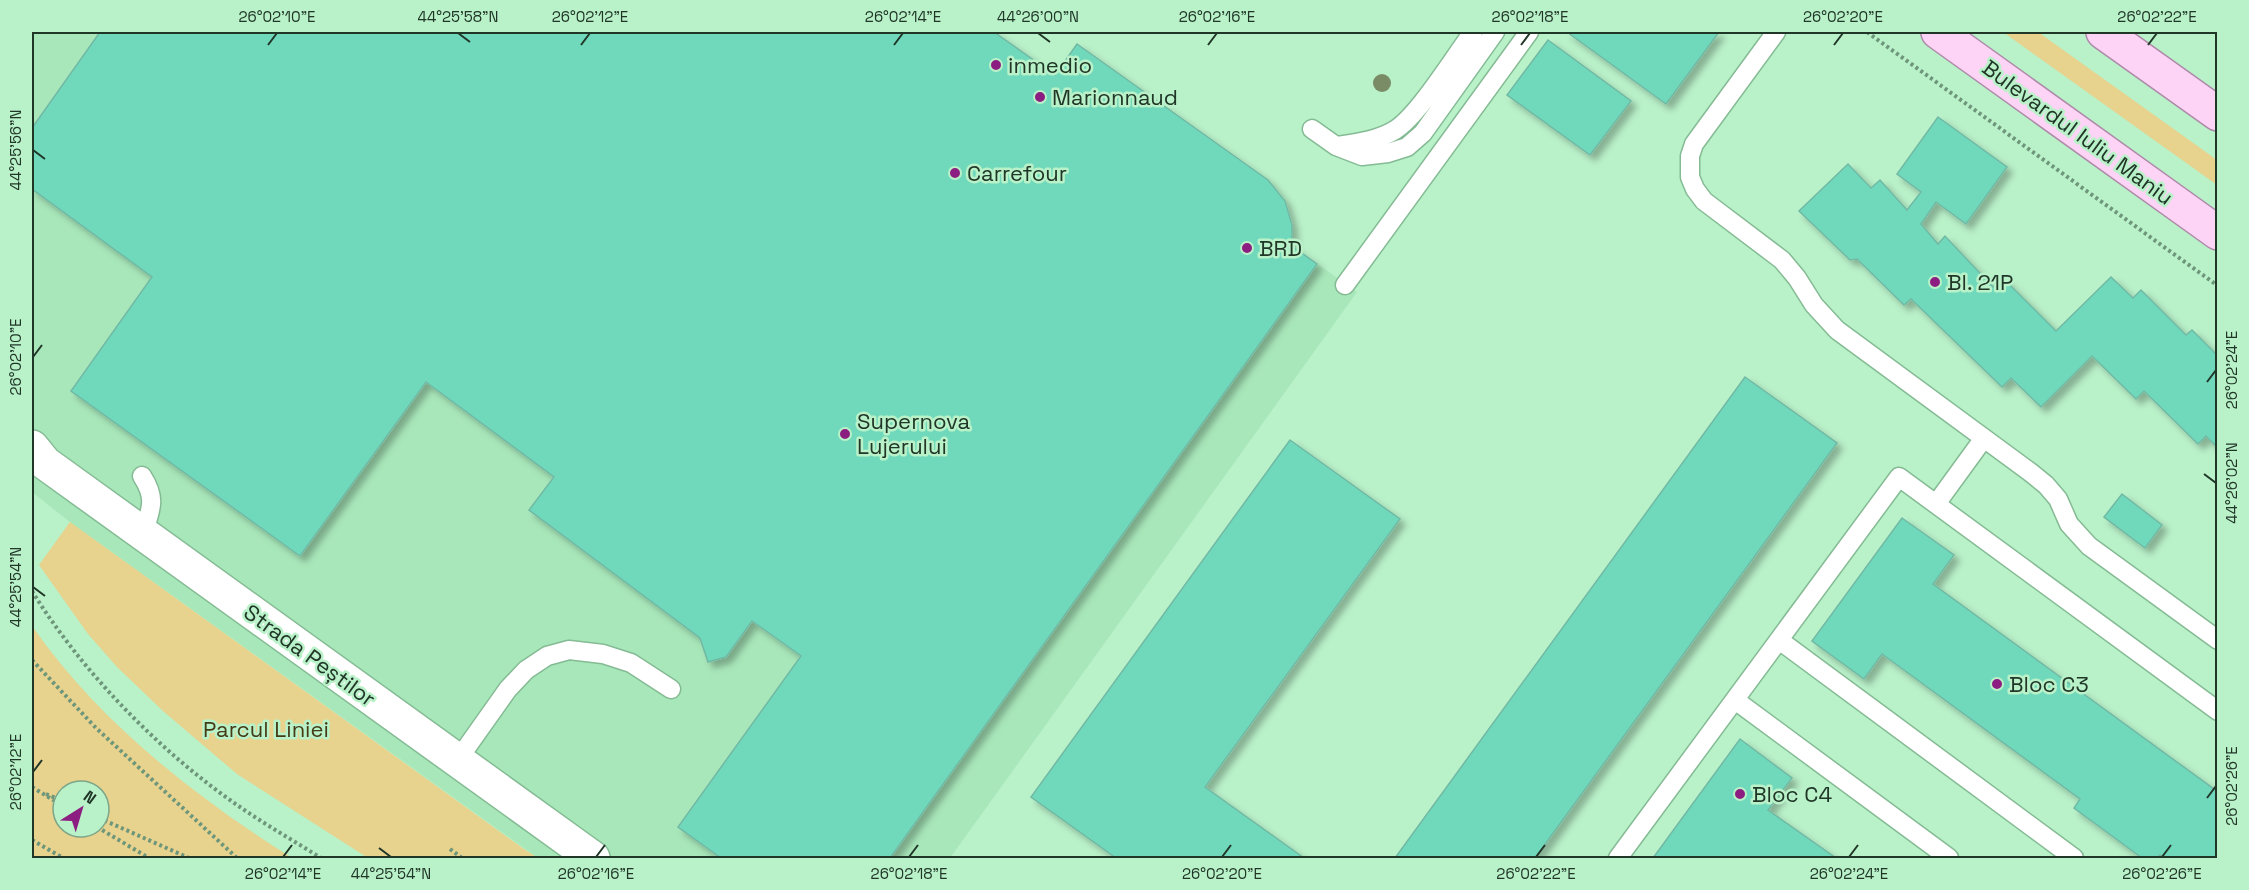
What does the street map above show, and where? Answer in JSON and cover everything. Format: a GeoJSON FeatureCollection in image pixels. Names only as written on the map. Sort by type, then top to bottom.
{"type":"FeatureCollection","features":[{"type":"Feature","properties":{"kind":"main road","name":"Bulevardul Iuliu Maniu"},"geometry":{"type":"LineString","coordinates":[[1938,32],[2217,233]]}},
{"type":"Feature","properties":{"kind":"main road"},"geometry":{"type":"LineString","coordinates":[[2103,32],[2217,114]]}},
{"type":"Feature","properties":{"kind":"street","name":"Strada Peștilor"},"geometry":{"type":"LineString","coordinates":[[32,447],[45,464],[593,858]]}},
{"type":"Feature","properties":{"kind":"lane"},"geometry":{"type":"LineString","coordinates":[[1336,146],[1368,141],[1396,129],[1411,117],[1473,32]]}},
{"type":"Feature","properties":{"kind":"lane"},"geometry":{"type":"LineString","coordinates":[[1312,129],[1336,146],[1362,156],[1388,153],[1407,147],[1423,133],[1495,32]]}},
{"type":"Feature","properties":{"kind":"lane"},"geometry":{"type":"LineString","coordinates":[[1345,285],[1529,32]]}},
{"type":"Feature","properties":{"kind":"lane"},"geometry":{"type":"LineString","coordinates":[[1776,32],[1694,144],[1689,167],[1695,189],[1704,201],[1782,260],[1814,305],[1837,330],[2046,485],[2058,499],[2069,524],[2089,546],[2217,640]]}},
{"type":"Feature","properties":{"kind":"lane"},"geometry":{"type":"LineString","coordinates":[[1936,504],[1984,438]]}},
{"type":"Feature","properties":{"kind":"lane"},"geometry":{"type":"LineString","coordinates":[[142,476],[150,488],[152,497],[152,506],[143,534]]}},
{"type":"Feature","properties":{"kind":"lane"},"geometry":{"type":"LineString","coordinates":[[1618,858],[1899,477],[2217,711]]}},
{"type":"Feature","properties":{"kind":"lane"},"geometry":{"type":"LineString","coordinates":[[1779,640],[2074,858]]}},
{"type":"Feature","properties":{"kind":"lane"},"geometry":{"type":"LineString","coordinates":[[456,761],[508,689],[526,670],[547,656],[569,650],[603,654],[631,663],[671,689]]}},
{"type":"Feature","properties":{"kind":"lane"},"geometry":{"type":"LineString","coordinates":[[1735,700],[1949,858]]}},
{"type":"Feature","properties":{"kind":"path"},"geometry":{"type":"LineString","coordinates":[[1867,32],[2217,286]]}},
{"type":"Feature","properties":{"kind":"path"},"geometry":{"type":"LineString","coordinates":[[32,591],[48,618],[110,695],[176,757],[238,806],[321,858]]}},
{"type":"Feature","properties":{"kind":"path"},"geometry":{"type":"LineString","coordinates":[[32,660],[96,728],[237,858]]}},
{"type":"Feature","properties":{"kind":"path"},"geometry":{"type":"LineString","coordinates":[[32,787],[51,796]]}},
{"type":"Feature","properties":{"kind":"path"},"geometry":{"type":"LineString","coordinates":[[32,787],[51,799]]}},
{"type":"Feature","properties":{"kind":"path"},"geometry":{"type":"LineString","coordinates":[[111,823],[189,858]]}},
{"type":"Feature","properties":{"kind":"path"},"geometry":{"type":"LineString","coordinates":[[111,835],[149,858]]}},
{"type":"Feature","properties":{"kind":"path"},"geometry":{"type":"LineString","coordinates":[[32,840],[63,858]]}},
{"type":"Feature","properties":{"kind":"path"},"geometry":{"type":"LineString","coordinates":[[450,849],[462,858]]}},
{"type":"Feature","properties":{"kind":"shaded area","name":"Supernova Lujerului"},"geometry":{"type":"Polygon","coordinates":[[[32,32],[994,32],[1054,75],[1077,44],[1268,180],[1285,201],[1292,225],[1292,246],[1357,292],[950,858],[538,858],[70,522],[32,492],[32,32]]]}},
{"type":"Feature","properties":{"kind":"green space"},"geometry":{"type":"Polygon","coordinates":[[[2003,32],[2038,32],[2217,160],[2217,185],[2003,32]]]}},
{"type":"Feature","properties":{"kind":"green space","name":"Parcul Liniei"},"geometry":{"type":"Polygon","coordinates":[[[70,522],[538,858],[368,858],[237,774],[163,711],[117,667],[88,634],[39,565],[70,522]]]}},
{"type":"Feature","properties":{"kind":"green space","name":"Parcul Liniei"},"geometry":{"type":"Polygon","coordinates":[[[32,626],[87,694],[150,755],[219,809],[292,858],[32,858],[32,626]]]}},
{"type":"Feature","properties":{"kind":"building","name":"Supernova Lujerului"},"geometry":{"type":"Polygon","coordinates":[[[100,32],[994,32],[1055,75],[1077,44],[1268,180],[1285,201],[1292,225],[1292,246],[1317,264],[890,858],[721,858],[678,827],[801,656],[752,621],[726,657],[708,662],[700,638],[529,510],[554,477],[426,382],[300,556],[71,391],[152,277],[32,189],[32,128],[100,32]]]}},
{"type":"Feature","properties":{"kind":"building"},"geometry":{"type":"Polygon","coordinates":[[[1567,32],[1719,32],[1666,104],[1567,32]]]}},
{"type":"Feature","properties":{"kind":"building"},"geometry":{"type":"Polygon","coordinates":[[[1548,40],[1631,101],[1590,155],[1507,95],[1548,40]]]}},
{"type":"Feature","properties":{"kind":"building","name":"Bl. 21P"},"geometry":{"type":"Polygon","coordinates":[[[1938,117],[2007,167],[1966,224],[1936,202],[1921,224],[1938,244],[1945,236],[1993,287],[2002,277],[2056,331],[2111,277],[2133,298],[2141,290],[2186,335],[2192,330],[2218,356],[2218,448],[2206,436],[2198,444],[2144,391],[2136,399],[2092,356],[2041,407],[2011,378],[2002,387],[1911,299],[1904,305],[1857,259],[1850,260],[1799,211],[1848,164],[1871,188],[1880,180],[1907,210],[1921,192],[1897,174],[1938,117]]]}},
{"type":"Feature","properties":{"kind":"building"},"geometry":{"type":"Polygon","coordinates":[[[1745,377],[1837,443],[1535,858],[1395,858],[1745,377]]]}},
{"type":"Feature","properties":{"kind":"building"},"geometry":{"type":"Polygon","coordinates":[[[1290,440],[1400,519],[1205,787],[1304,858],[1116,858],[1031,797],[1290,440]]]}},
{"type":"Feature","properties":{"kind":"building"},"geometry":{"type":"Polygon","coordinates":[[[2122,494],[2162,525],[2145,548],[2104,517],[2122,494]]]}},
{"type":"Feature","properties":{"kind":"building","name":"Bloc C3"},"geometry":{"type":"Polygon","coordinates":[[[1902,518],[1954,555],[1933,584],[2218,792],[2218,858],[2165,858],[2160,855],[2157,858],[2142,858],[2074,808],[2080,799],[1882,654],[1864,679],[1812,641],[1902,518]]]}},
{"type":"Feature","properties":{"kind":"building","name":"Bloc C4"},"geometry":{"type":"Polygon","coordinates":[[[1740,739],[1792,778],[1768,810],[1836,858],[1653,858],[1740,739]]]}},
{"type":"Feature","properties":{"kind":"place","name":"inmedio"},"geometry":{"type":"Point","coordinates":[996,65]}},
{"type":"Feature","properties":{"kind":"place","name":"Marionnaud"},"geometry":{"type":"Point","coordinates":[1040,97]}},
{"type":"Feature","properties":{"kind":"place","name":"Carrefour"},"geometry":{"type":"Point","coordinates":[955,173]}},
{"type":"Feature","properties":{"kind":"place","name":"BRD"},"geometry":{"type":"Point","coordinates":[1247,248]}},
{"type":"Feature","properties":{"kind":"place","name":"Bl. 21P"},"geometry":{"type":"Point","coordinates":[1935,282]}},
{"type":"Feature","properties":{"kind":"place","name":"Supernova Lujerului"},"geometry":{"type":"Point","coordinates":[845,434]}},
{"type":"Feature","properties":{"kind":"place","name":"Bloc C3"},"geometry":{"type":"Point","coordinates":[1997,684]}},
{"type":"Feature","properties":{"kind":"place","name":"Bloc C4"},"geometry":{"type":"Point","coordinates":[1740,794]}}]}
